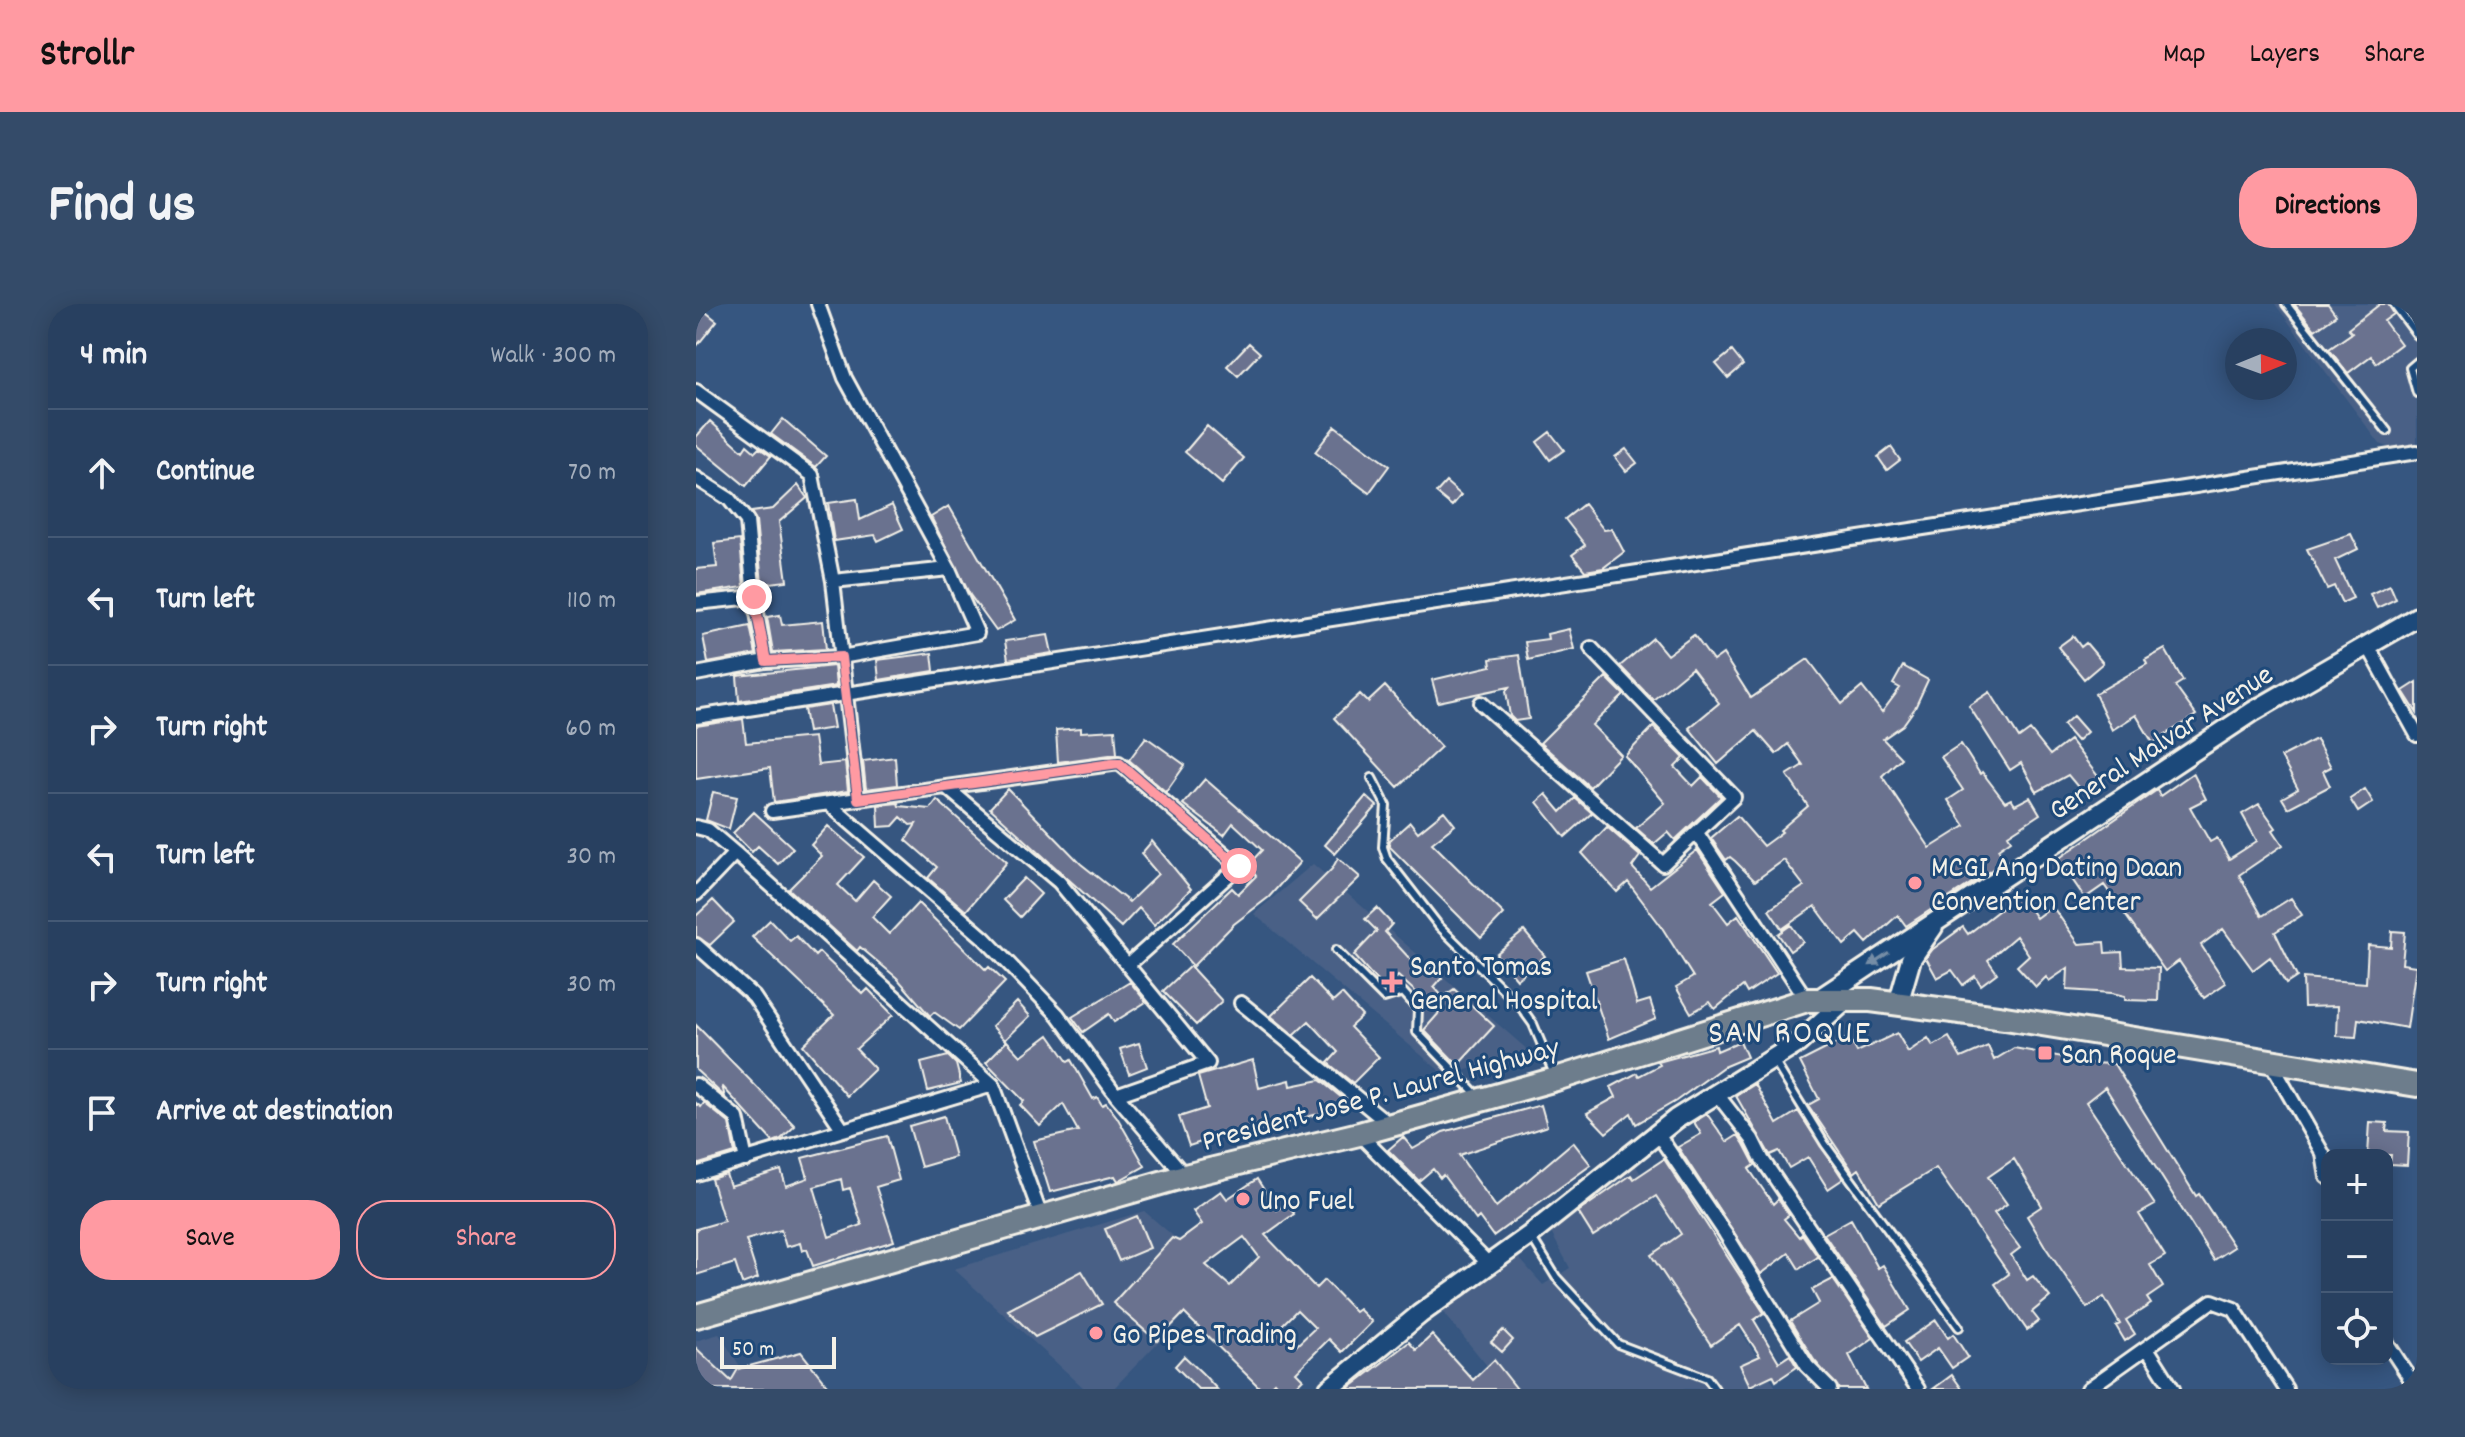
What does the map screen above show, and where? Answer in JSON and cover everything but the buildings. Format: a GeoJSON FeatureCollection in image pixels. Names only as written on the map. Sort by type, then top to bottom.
{"type":"FeatureCollection","features":[{"type":"Feature","properties":{"kind":"highway","name":"President Jose P. Laurel Highway"},"geometry":{"type":"LineString","coordinates":[[696,1316],[1185,1176],[1359,1134],[1556,1079],[1813,999],[1898,1004],[2005,1018],[2417,1085]]}},
{"type":"Feature","properties":{"kind":"main road","name":"General Malvar Avenue"},"geometry":{"type":"LineString","coordinates":[[1813,999],[2254,711],[2417,617]]}},
{"type":"Feature","properties":{"kind":"main road"},"geometry":{"type":"LineString","coordinates":[[1898,1004],[1911,959],[1938,920]]}},
{"type":"Feature","properties":{"kind":"main road"},"geometry":{"type":"LineString","coordinates":[[1329,1389],[1420,1314],[1530,1235],[1657,1133],[1798,1043],[1847,999]]}},
{"type":"Feature","properties":{"kind":"street"},"geometry":{"type":"LineString","coordinates":[[696,674],[766,661],[841,657],[977,633],[949,569],[845,378],[818,304]]}},
{"type":"Feature","properties":{"kind":"street"},"geometry":{"type":"LineString","coordinates":[[696,391],[812,475],[833,581],[858,799]]}},
{"type":"Feature","properties":{"kind":"street"},"geometry":{"type":"LineString","coordinates":[[696,717],[2417,452]]}},
{"type":"Feature","properties":{"kind":"street"},"geometry":{"type":"LineString","coordinates":[[696,478],[729,499],[747,521],[754,597],[766,661]]}},
{"type":"Feature","properties":{"kind":"street"},"geometry":{"type":"LineString","coordinates":[[833,581],[949,569]]}},
{"type":"Feature","properties":{"kind":"street"},"geometry":{"type":"LineString","coordinates":[[696,603],[754,597]]}},
{"type":"Feature","properties":{"kind":"street"},"geometry":{"type":"LineString","coordinates":[[2367,644],[2417,735]]}},
{"type":"Feature","properties":{"kind":"street"},"geometry":{"type":"LineString","coordinates":[[1481,703],[1663,864],[1734,797],[1591,648]]}},
{"type":"Feature","properties":{"kind":"street"},"geometry":{"type":"LineString","coordinates":[[772,811],[1119,763],[1239,866],[1129,964]]}},
{"type":"Feature","properties":{"kind":"street"},"geometry":{"type":"LineString","coordinates":[[946,787],[1059,882],[1208,1063],[1116,1095]]}},
{"type":"Feature","properties":{"kind":"street"},"geometry":{"type":"LineString","coordinates":[[830,805],[984,938],[1058,1015],[1116,1095],[1185,1176]]}},
{"type":"Feature","properties":{"kind":"street"},"geometry":{"type":"LineString","coordinates":[[696,827],[708,830],[735,853],[993,1085],[1042,1219]]}},
{"type":"Feature","properties":{"kind":"street"},"geometry":{"type":"LineString","coordinates":[[1697,833],[1813,999]]}},
{"type":"Feature","properties":{"kind":"street"},"geometry":{"type":"LineString","coordinates":[[696,894],[735,853]]}},
{"type":"Feature","properties":{"kind":"street"},"geometry":{"type":"LineString","coordinates":[[696,945],[754,997],[843,1130]]}},
{"type":"Feature","properties":{"kind":"street"},"geometry":{"type":"LineString","coordinates":[[1241,1003],[1390,1125]]}},
{"type":"Feature","properties":{"kind":"street"},"geometry":{"type":"LineString","coordinates":[[2271,1063],[2321,1150]]}},
{"type":"Feature","properties":{"kind":"street"},"geometry":{"type":"LineString","coordinates":[[696,1085],[737,1118],[746,1160]]}},
{"type":"Feature","properties":{"kind":"street"},"geometry":{"type":"LineString","coordinates":[[696,1174],[993,1085]]}},
{"type":"Feature","properties":{"kind":"street"},"geometry":{"type":"LineString","coordinates":[[1716,1093],[1752,1139],[1762,1159],[1918,1389]]}},
{"type":"Feature","properties":{"kind":"street"},"geometry":{"type":"LineString","coordinates":[[1657,1133],[1725,1233],[1807,1366],[1830,1389]]}},
{"type":"Feature","properties":{"kind":"street"},"geometry":{"type":"LineString","coordinates":[[1359,1134],[1489,1264]]}},
{"type":"Feature","properties":{"kind":"street"},"geometry":{"type":"LineString","coordinates":[[2088,1389],[2212,1301],[2234,1309],[2286,1389]]}},
{"type":"Feature","properties":{"kind":"street"},"geometry":{"type":"LineString","coordinates":[[2147,1348],[2173,1389]]}},
{"type":"Feature","properties":{"kind":"street"},"geometry":{"type":"LineString","coordinates":[[2393,1352],[2417,1389]]}},
{"type":"Feature","properties":{"kind":"lane"},"geometry":{"type":"LineString","coordinates":[[2286,304],[2387,431]]}},
{"type":"Feature","properties":{"kind":"lane"},"geometry":{"type":"LineString","coordinates":[[2394,304],[2417,335]]}},
{"type":"Feature","properties":{"kind":"lane"},"geometry":{"type":"LineString","coordinates":[[2417,362],[2410,368],[2417,393]]}},
{"type":"Feature","properties":{"kind":"lane"},"geometry":{"type":"LineString","coordinates":[[1372,778],[1386,805],[1383,847],[1387,859],[1439,926],[1520,1006],[1533,1024],[1556,1079]]}},
{"type":"Feature","properties":{"kind":"lane"},"geometry":{"type":"LineString","coordinates":[[1336,950],[1384,998],[1403,992],[1418,1009],[1417,1032],[1480,1098]]}},
{"type":"Feature","properties":{"kind":"lane"},"geometry":{"type":"LineString","coordinates":[[1772,1058],[1825,1144],[1959,1327]]}},
{"type":"Feature","properties":{"kind":"lane"},"geometry":{"type":"LineString","coordinates":[[1530,1235],[1556,1277],[1618,1344],[1707,1378],[1715,1389]]}},
{"type":"Feature","properties":{"kind":"shaded area"},"geometry":{"type":"Polygon","coordinates":[[[2275,304],[2417,304],[2417,446],[2394,449],[2380,444],[2297,333],[2297,328],[2293,328],[2275,304]]]}},
{"type":"Feature","properties":{"kind":"shaded area","name":"Santo Tomas General Hospital"},"geometry":{"type":"Polygon","coordinates":[[[1313,864],[1529,1051],[1446,1076],[1254,914],[1313,864]]]}},
{"type":"Feature","properties":{"kind":"shaded area"},"geometry":{"type":"Polygon","coordinates":[[[1632,1160],[1777,1389],[1506,1389],[1440,1308],[1519,1258],[1543,1285],[1570,1268],[1547,1225],[1632,1160]]]}},
{"type":"Feature","properties":{"kind":"shaded area","name":"Go Pipes Trading"},"geometry":{"type":"Polygon","coordinates":[[[1144,1211],[1221,1277],[1113,1389],[1085,1389],[954,1269],[1144,1211]]]}},
{"type":"Feature","properties":{"kind":"shaded area"},"geometry":{"type":"Polygon","coordinates":[[[719,1334],[757,1389],[696,1389],[696,1341],[719,1334]]]}},
{"type":"Feature","properties":{"kind":"place","name":"MCGI Ang Dating Daan Convention Center"},"geometry":{"type":"Point","coordinates":[1915,883]}},
{"type":"Feature","properties":{"kind":"place","name":"Santo Tomas General Hospital"},"geometry":{"type":"Point","coordinates":[1392,982]}},
{"type":"Feature","properties":{"kind":"place","name":"San Roque"},"geometry":{"type":"Point","coordinates":[2045,1053]}},
{"type":"Feature","properties":{"kind":"place","name":"Uno Fuel"},"geometry":{"type":"Point","coordinates":[1243,1199]}},
{"type":"Feature","properties":{"kind":"place","name":"Go Pipes Trading"},"geometry":{"type":"Point","coordinates":[1096,1333]}},
{"type":"Feature","properties":{"kind":"district","name":"SAN ROQUE"},"geometry":{"type":"Point","coordinates":[1790,1030]}},
{"type":"Feature","properties":{"kind":"route"},"geometry":{"type":"LineString","coordinates":[[754,597],[766,661],[841,657],[858,799],[1119,763],[1239,866]]}}]}
